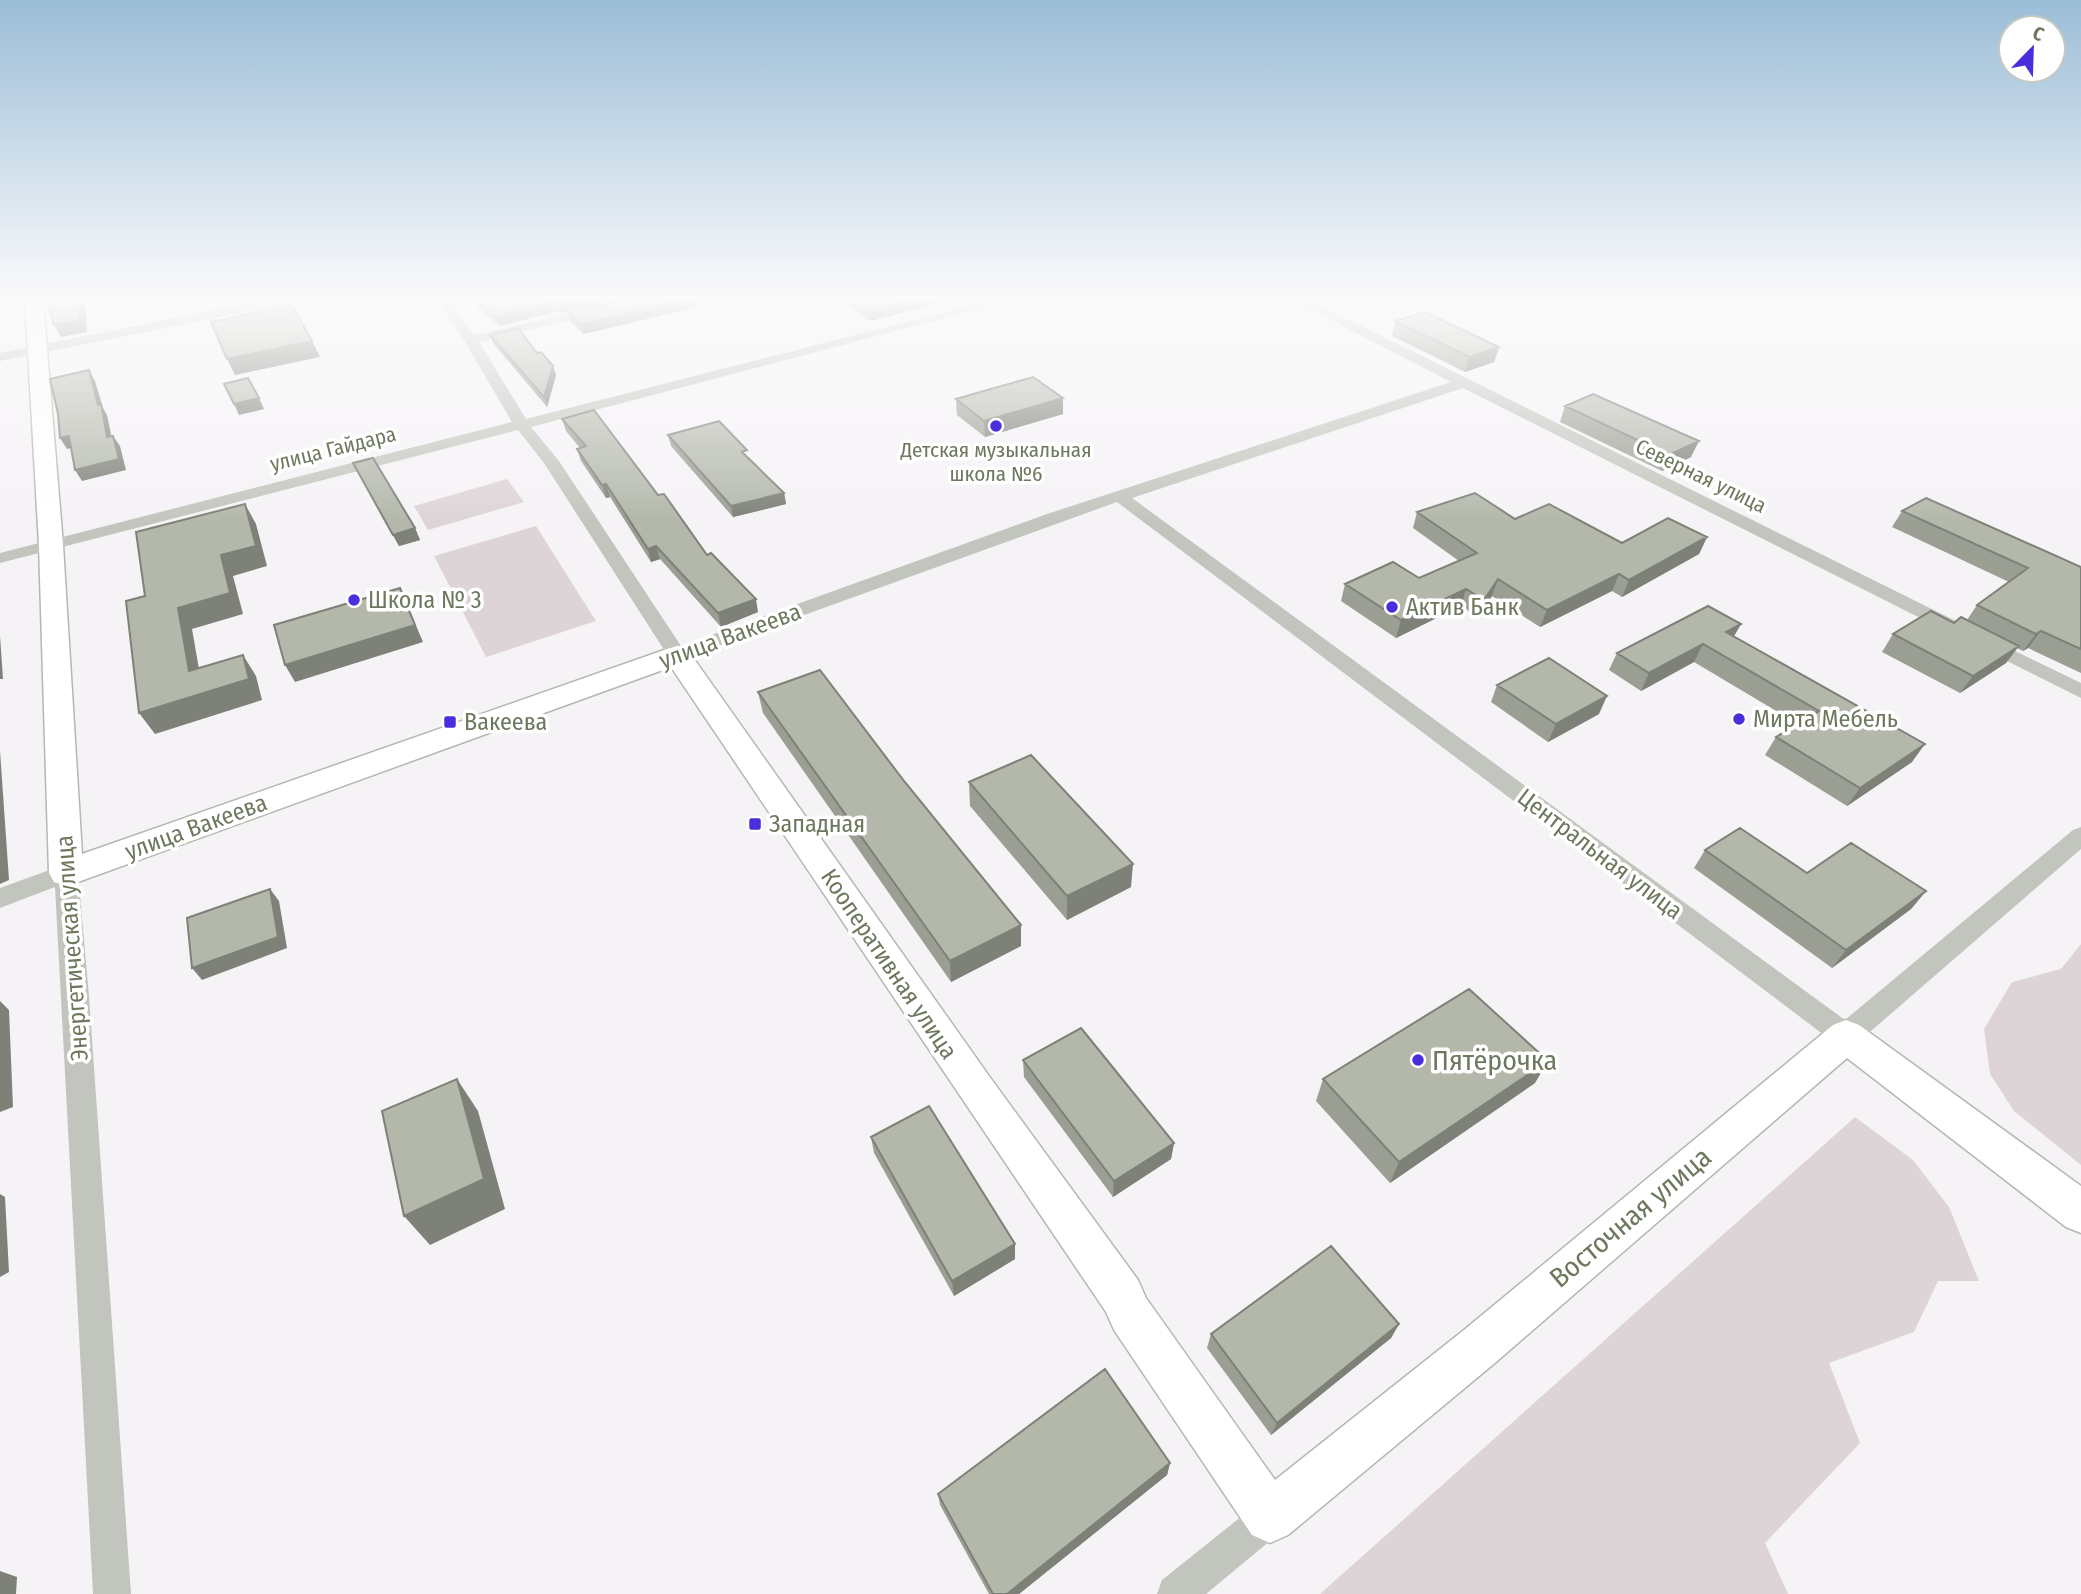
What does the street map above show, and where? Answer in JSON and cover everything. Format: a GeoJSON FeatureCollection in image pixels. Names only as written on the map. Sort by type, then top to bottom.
{"type":"FeatureCollection","features":[{"type":"Feature","properties":{"kind":"street","name":"Энергетическая улица"},"geometry":{"type":"LineString","coordinates":[[39,375],[51,545],[66,873],[76,996],[112,1594]]}},
{"type":"Feature","properties":{"kind":"street","name":"Кооперативная улица"},"geometry":{"type":"LineString","coordinates":[[492,375],[521,424],[551,461],[677,655],[975,1088],[1122,1296],[1130,1314],[1270,1517]]}},
{"type":"Feature","properties":{"kind":"street","name":"улица Гайдара"},"geometry":{"type":"LineString","coordinates":[[0,558],[712,375]]}},
{"type":"Feature","properties":{"kind":"street","name":"Северная улица"},"geometry":{"type":"LineString","coordinates":[[1448,375],[2081,691]]}},
{"type":"Feature","properties":{"kind":"street","name":"улица Вакеева"},"geometry":{"type":"LineString","coordinates":[[0,898],[1119,496],[1463,383]]}},
{"type":"Feature","properties":{"kind":"street","name":"Центральная улица"},"geometry":{"type":"LineString","coordinates":[[1119,496],[2081,1212]]}},
{"type":"Feature","properties":{"kind":"street","name":"Восточная улица"},"geometry":{"type":"LineString","coordinates":[[1176,1594],[1479,1346],[2081,836]]}},
{"type":"Feature","properties":{"kind":"shaded area"},"geometry":{"type":"Polygon","coordinates":[[[507,479],[524,502],[428,530],[414,506],[507,479]]]}},
{"type":"Feature","properties":{"kind":"shaded area"},"geometry":{"type":"Polygon","coordinates":[[[536,526],[596,621],[486,657],[434,556],[536,526]]]}},
{"type":"Feature","properties":{"kind":"shaded area"},"geometry":{"type":"Polygon","coordinates":[[[2081,944],[2081,1165],[2014,1111],[1990,1074],[1984,1029],[2012,982],[2061,969],[2081,944]]]}},
{"type":"Feature","properties":{"kind":"shaded area"},"geometry":{"type":"Polygon","coordinates":[[[1855,1117],[1913,1160],[1949,1207],[1979,1281],[1938,1281],[1914,1332],[1829,1363],[1860,1443],[1765,1543],[1788,1594],[1320,1594],[1855,1117]]]}},
{"type":"Feature","properties":{"kind":"building"},"geometry":{"type":"Polygon","coordinates":[[[66,375],[90,375],[98,405],[101,404],[107,437],[113,436],[119,459],[75,470],[69,436],[60,438],[50,379],[66,375]]]}},
{"type":"Feature","properties":{"kind":"building"},"geometry":{"type":"Polygon","coordinates":[[[525,375],[550,375],[544,397],[525,375]]]}},
{"type":"Feature","properties":{"kind":"building"},"geometry":{"type":"Polygon","coordinates":[[[1033,377],[1063,398],[984,421],[956,399],[1033,377]]]}},
{"type":"Feature","properties":{"kind":"building"},"geometry":{"type":"Polygon","coordinates":[[[248,378],[259,398],[234,404],[224,384],[248,378]]]}},
{"type":"Feature","properties":{"kind":"building"},"geometry":{"type":"Polygon","coordinates":[[[1593,394],[1699,441],[1669,455],[1565,406],[1593,394]]]}},
{"type":"Feature","properties":{"kind":"building"},"geometry":{"type":"Polygon","coordinates":[[[594,410],[658,495],[664,494],[707,555],[711,553],[756,599],[718,613],[656,546],[648,549],[606,484],[602,485],[577,449],[586,446],[562,419],[594,410]]]}},
{"type":"Feature","properties":{"kind":"building"},"geometry":{"type":"Polygon","coordinates":[[[719,421],[747,450],[742,452],[784,493],[731,506],[668,435],[719,421]]]}},
{"type":"Feature","properties":{"kind":"building"},"geometry":{"type":"Polygon","coordinates":[[[373,458],[415,528],[393,535],[353,463],[373,458]]]}},
{"type":"Feature","properties":{"kind":"building"},"geometry":{"type":"Polygon","coordinates":[[[1475,493],[1515,519],[1549,504],[1622,543],[1668,518],[1707,537],[1629,580],[1619,574],[1547,610],[1498,579],[1484,600],[1466,589],[1401,620],[1345,584],[1393,562],[1419,578],[1477,553],[1417,512],[1475,493]]]}},
{"type":"Feature","properties":{"kind":"building"},"geometry":{"type":"Polygon","coordinates":[[[1926,498],[2081,567],[2081,649],[2041,631],[2036,634],[1977,605],[2028,568],[1902,511],[1926,498]]]}},
{"type":"Feature","properties":{"kind":"building"},"geometry":{"type":"Polygon","coordinates":[[[245,504],[256,546],[221,555],[230,593],[178,608],[189,671],[243,655],[249,679],[139,713],[126,601],[145,596],[136,532],[245,504]]]}},
{"type":"Feature","properties":{"kind":"building"},"geometry":{"type":"Polygon","coordinates":[[[400,588],[415,625],[285,665],[274,625],[400,588]]]}},
{"type":"Feature","properties":{"kind":"building"},"geometry":{"type":"Polygon","coordinates":[[[1708,606],[1741,624],[1726,632],[1925,744],[1860,788],[1776,737],[1819,711],[1703,644],[1649,673],[1617,653],[1708,606]]]}},
{"type":"Feature","properties":{"kind":"building"},"geometry":{"type":"Polygon","coordinates":[[[1931,611],[1954,623],[1961,617],[2019,646],[1973,676],[1893,634],[1931,611]]]}},
{"type":"Feature","properties":{"kind":"building"},"geometry":{"type":"Polygon","coordinates":[[[1549,658],[1607,696],[1556,724],[1497,685],[1549,658]]]}},
{"type":"Feature","properties":{"kind":"building"},"geometry":{"type":"Polygon","coordinates":[[[820,670],[904,781],[1021,925],[950,961],[758,692],[820,670]]]}},
{"type":"Feature","properties":{"kind":"building"},"geometry":{"type":"Polygon","coordinates":[[[1031,755],[1133,864],[1067,896],[969,782],[1031,755]]]}},
{"type":"Feature","properties":{"kind":"building"},"geometry":{"type":"Polygon","coordinates":[[[1740,828],[1807,873],[1851,843],[1926,891],[1846,950],[1705,850],[1740,828]]]}},
{"type":"Feature","properties":{"kind":"building"},"geometry":{"type":"Polygon","coordinates":[[[270,889],[278,937],[192,968],[187,918],[270,889]]]}},
{"type":"Feature","properties":{"kind":"building"},"geometry":{"type":"Polygon","coordinates":[[[1469,989],[1548,1061],[1399,1162],[1323,1079],[1469,989]]]}},
{"type":"Feature","properties":{"kind":"building"},"geometry":{"type":"Polygon","coordinates":[[[1081,1028],[1174,1143],[1114,1181],[1023,1060],[1081,1028]]]}},
{"type":"Feature","properties":{"kind":"building"},"geometry":{"type":"Polygon","coordinates":[[[457,1079],[484,1179],[404,1216],[382,1111],[457,1079]]]}},
{"type":"Feature","properties":{"kind":"building"},"geometry":{"type":"Polygon","coordinates":[[[929,1106],[1015,1244],[952,1281],[871,1137],[929,1106]]]}},
{"type":"Feature","properties":{"kind":"building"},"geometry":{"type":"Polygon","coordinates":[[[1331,1246],[1399,1324],[1277,1423],[1211,1334],[1331,1246]]]}},
{"type":"Feature","properties":{"kind":"building"},"geometry":{"type":"Polygon","coordinates":[[[1105,1369],[1170,1463],[1007,1594],[993,1594],[938,1494],[1105,1369]]]}},
{"type":"Feature","properties":{"kind":"place","name":"Детская музыкальная школа №6"},"geometry":{"type":"Point","coordinates":[996,426]}},
{"type":"Feature","properties":{"kind":"place","name":"Школа № 3"},"geometry":{"type":"Point","coordinates":[354,600]}},
{"type":"Feature","properties":{"kind":"place","name":"Актив Банк"},"geometry":{"type":"Point","coordinates":[1392,607]}},
{"type":"Feature","properties":{"kind":"place","name":"Мирта Мебель"},"geometry":{"type":"Point","coordinates":[1739,719]}},
{"type":"Feature","properties":{"kind":"place","name":"Вакеева"},"geometry":{"type":"Point","coordinates":[450,722]}},
{"type":"Feature","properties":{"kind":"place","name":"Западная"},"geometry":{"type":"Point","coordinates":[755,824]}},
{"type":"Feature","properties":{"kind":"place","name":"Пятёрочка"},"geometry":{"type":"Point","coordinates":[1418,1060]}}]}
